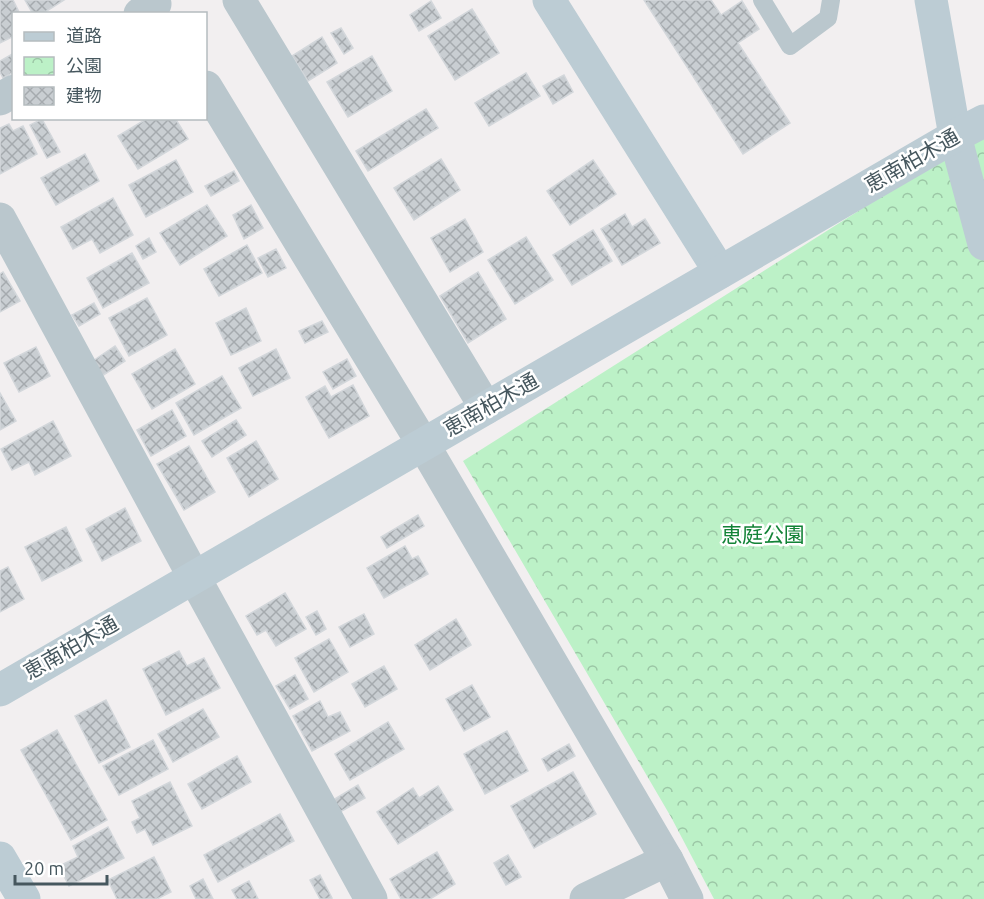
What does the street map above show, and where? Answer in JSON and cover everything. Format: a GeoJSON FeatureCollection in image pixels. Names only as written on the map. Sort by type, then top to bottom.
{"type":"FeatureCollection","features":[{"type":"Feature","properties":{"kind":"street"},"geometry":{"type":"LineString","coordinates":[[239,0],[486,408]]}},
{"type":"Feature","properties":{"kind":"street"},"geometry":{"type":"LineString","coordinates":[[549,0],[720,272]]}},
{"type":"Feature","properties":{"kind":"street"},"geometry":{"type":"LineString","coordinates":[[932,0],[955,136],[984,244]]}},
{"type":"Feature","properties":{"kind":"street"},"geometry":{"type":"LineString","coordinates":[[207,89],[423,444],[667,860],[687,899]]}},
{"type":"Feature","properties":{"kind":"street","name":"恵南柏木通"},"geometry":{"type":"LineString","coordinates":[[0,690],[955,136],[984,122]]}},
{"type":"Feature","properties":{"kind":"street"},"geometry":{"type":"LineString","coordinates":[[0,219],[371,899]]}},
{"type":"Feature","properties":{"kind":"street"},"geometry":{"type":"LineString","coordinates":[[0,858],[24,899]]}},
{"type":"Feature","properties":{"kind":"street"},"geometry":{"type":"LineString","coordinates":[[586,899],[667,860]]}},
{"type":"Feature","properties":{"kind":"lane"},"geometry":{"type":"LineString","coordinates":[[762,0],[790,46],[828,18],[831,0]]}},
{"type":"Feature","properties":{"kind":"green space","name":"恵庭公園"},"geometry":{"type":"Polygon","coordinates":[[[984,135],[984,899],[714,899],[671,817],[463,461],[969,141],[984,135]]]}},
{"type":"Feature","properties":{"kind":"building"},"geometry":{"type":"Polygon","coordinates":[[[0,0],[13,0],[19,12],[12,12],[12,37],[0,43],[0,0]]]}},
{"type":"Feature","properties":{"kind":"building"},"geometry":{"type":"Polygon","coordinates":[[[25,0],[64,0],[45,12],[32,12],[25,0]]]}},
{"type":"Feature","properties":{"kind":"building"},"geometry":{"type":"Polygon","coordinates":[[[644,0],[711,0],[721,15],[742,1],[759,29],[738,43],[790,123],[743,154],[644,0]]]}},
{"type":"Feature","properties":{"kind":"building"},"geometry":{"type":"Polygon","coordinates":[[[431,1],[441,18],[419,31],[410,15],[431,1]]]}},
{"type":"Feature","properties":{"kind":"building"},"geometry":{"type":"Polygon","coordinates":[[[472,9],[499,53],[455,80],[428,36],[472,9]]]}},
{"type":"Feature","properties":{"kind":"building"},"geometry":{"type":"Polygon","coordinates":[[[341,28],[353,48],[344,54],[331,33],[341,28]]]}},
{"type":"Feature","properties":{"kind":"building"},"geometry":{"type":"Polygon","coordinates":[[[322,37],[337,63],[308,81],[292,56],[322,37]]]}},
{"type":"Feature","properties":{"kind":"building"},"geometry":{"type":"Polygon","coordinates":[[[12,54],[12,73],[3,78],[0,72],[0,61],[12,54]]]}},
{"type":"Feature","properties":{"kind":"building"},"geometry":{"type":"Polygon","coordinates":[[[372,56],[392,91],[348,117],[327,82],[372,56]]]}},
{"type":"Feature","properties":{"kind":"building"},"geometry":{"type":"Polygon","coordinates":[[[526,73],[540,96],[489,126],[475,103],[526,73]]]}},
{"type":"Feature","properties":{"kind":"building"},"geometry":{"type":"Polygon","coordinates":[[[564,75],[573,92],[553,104],[543,86],[564,75]]]}},
{"type":"Feature","properties":{"kind":"building"},"geometry":{"type":"Polygon","coordinates":[[[426,109],[438,128],[368,171],[356,151],[426,109]]]}},
{"type":"Feature","properties":{"kind":"building"},"geometry":{"type":"Polygon","coordinates":[[[43,120],[60,152],[47,158],[30,125],[43,120]]]}},
{"type":"Feature","properties":{"kind":"building"},"geometry":{"type":"Polygon","coordinates":[[[145,120],[176,120],[188,139],[138,169],[118,136],[145,120]]]}},
{"type":"Feature","properties":{"kind":"building"},"geometry":{"type":"Polygon","coordinates":[[[9,124],[13,131],[23,126],[37,154],[0,174],[0,128],[9,124]]]}},
{"type":"Feature","properties":{"kind":"building"},"geometry":{"type":"Polygon","coordinates":[[[85,154],[99,181],[56,205],[41,178],[85,154]]]}},
{"type":"Feature","properties":{"kind":"building"},"geometry":{"type":"Polygon","coordinates":[[[441,159],[460,190],[414,220],[394,188],[441,159]]]}},
{"type":"Feature","properties":{"kind":"building"},"geometry":{"type":"Polygon","coordinates":[[[176,160],[193,192],[146,217],[129,185],[176,160]]]}},
{"type":"Feature","properties":{"kind":"building"},"geometry":{"type":"Polygon","coordinates":[[[593,160],[616,194],[570,225],[547,191],[593,160]]]}},
{"type":"Feature","properties":{"kind":"building"},"geometry":{"type":"Polygon","coordinates":[[[234,171],[239,181],[211,196],[205,186],[234,171]]]}},
{"type":"Feature","properties":{"kind":"building"},"geometry":{"type":"Polygon","coordinates":[[[113,198],[133,235],[100,253],[92,239],[73,249],[61,227],[113,198]]]}},
{"type":"Feature","properties":{"kind":"building"},"geometry":{"type":"Polygon","coordinates":[[[207,205],[227,236],[180,265],[160,233],[207,205]]]}},
{"type":"Feature","properties":{"kind":"building"},"geometry":{"type":"Polygon","coordinates":[[[251,205],[263,228],[244,239],[233,215],[251,205]]]}},
{"type":"Feature","properties":{"kind":"building"},"geometry":{"type":"Polygon","coordinates":[[[625,214],[632,227],[645,219],[660,243],[622,265],[601,229],[625,214]]]}},
{"type":"Feature","properties":{"kind":"building"},"geometry":{"type":"Polygon","coordinates":[[[465,219],[483,252],[450,272],[431,238],[465,219]]]}},
{"type":"Feature","properties":{"kind":"building"},"geometry":{"type":"Polygon","coordinates":[[[593,230],[612,261],[572,285],[553,255],[593,230]]]}},
{"type":"Feature","properties":{"kind":"building"},"geometry":{"type":"Polygon","coordinates":[[[526,237],[553,280],[515,304],[488,260],[526,237]]]}},
{"type":"Feature","properties":{"kind":"building"},"geometry":{"type":"Polygon","coordinates":[[[149,238],[156,252],[143,259],[136,246],[149,238]]]}},
{"type":"Feature","properties":{"kind":"building"},"geometry":{"type":"Polygon","coordinates":[[[247,245],[262,273],[219,296],[204,269],[247,245]]]}},
{"type":"Feature","properties":{"kind":"building"},"geometry":{"type":"Polygon","coordinates":[[[276,249],[286,268],[268,277],[258,258],[276,249]]]}},
{"type":"Feature","properties":{"kind":"building"},"geometry":{"type":"Polygon","coordinates":[[[132,253],[149,283],[103,308],[87,278],[132,253]]]}},
{"type":"Feature","properties":{"kind":"building"},"geometry":{"type":"Polygon","coordinates":[[[3,272],[20,301],[0,312],[0,274],[3,272]]]}},
{"type":"Feature","properties":{"kind":"building"},"geometry":{"type":"Polygon","coordinates":[[[478,272],[506,319],[468,343],[440,296],[478,272]]]}},
{"type":"Feature","properties":{"kind":"building"},"geometry":{"type":"Polygon","coordinates":[[[147,298],[167,335],[129,356],[109,318],[147,298]]]}},
{"type":"Feature","properties":{"kind":"building"},"geometry":{"type":"Polygon","coordinates":[[[94,303],[100,314],[79,326],[72,315],[94,303]]]}},
{"type":"Feature","properties":{"kind":"building"},"geometry":{"type":"Polygon","coordinates":[[[246,308],[261,341],[231,355],[216,323],[246,308]]]}},
{"type":"Feature","properties":{"kind":"building"},"geometry":{"type":"Polygon","coordinates":[[[322,321],[328,332],[305,343],[299,331],[322,321]]]}},
{"type":"Feature","properties":{"kind":"building"},"geometry":{"type":"Polygon","coordinates":[[[115,346],[125,361],[102,376],[93,361],[115,346]]]}},
{"type":"Feature","properties":{"kind":"building"},"geometry":{"type":"Polygon","coordinates":[[[36,347],[50,376],[19,392],[4,363],[36,347]]]}},
{"type":"Feature","properties":{"kind":"building"},"geometry":{"type":"Polygon","coordinates":[[[175,349],[195,384],[152,409],[132,374],[175,349]]]}},
{"type":"Feature","properties":{"kind":"building"},"geometry":{"type":"Polygon","coordinates":[[[276,349],[290,378],[253,396],[239,368],[276,349]]]}},
{"type":"Feature","properties":{"kind":"building"},"geometry":{"type":"Polygon","coordinates":[[[347,359],[356,376],[333,389],[323,372],[347,359]]]}},
{"type":"Feature","properties":{"kind":"building"},"geometry":{"type":"Polygon","coordinates":[[[222,376],[241,408],[194,435],[176,403],[222,376]]]}},
{"type":"Feature","properties":{"kind":"building"},"geometry":{"type":"Polygon","coordinates":[[[353,385],[369,416],[329,438],[306,397],[325,386],[331,397],[353,385]]]}},
{"type":"Feature","properties":{"kind":"building"},"geometry":{"type":"Polygon","coordinates":[[[0,393],[16,421],[0,430],[0,393]]]}},
{"type":"Feature","properties":{"kind":"building"},"geometry":{"type":"Polygon","coordinates":[[[172,410],[186,436],[151,456],[137,430],[172,410]]]}},
{"type":"Feature","properties":{"kind":"building"},"geometry":{"type":"Polygon","coordinates":[[[236,420],[246,435],[212,457],[202,441],[236,420]]]}},
{"type":"Feature","properties":{"kind":"building"},"geometry":{"type":"Polygon","coordinates":[[[53,421],[71,456],[35,475],[29,462],[12,470],[1,449],[53,421]]]}},
{"type":"Feature","properties":{"kind":"building"},"geometry":{"type":"Polygon","coordinates":[[[256,441],[278,479],[249,497],[227,458],[256,441]]]}},
{"type":"Feature","properties":{"kind":"building"},"geometry":{"type":"Polygon","coordinates":[[[189,446],[215,492],[184,510],[157,464],[189,446]]]}},
{"type":"Feature","properties":{"kind":"building"},"geometry":{"type":"Polygon","coordinates":[[[125,508],[141,541],[102,561],[86,529],[125,508]]]}},
{"type":"Feature","properties":{"kind":"building"},"geometry":{"type":"Polygon","coordinates":[[[418,515],[424,526],[387,548],[381,537],[418,515]]]}},
{"type":"Feature","properties":{"kind":"building"},"geometry":{"type":"Polygon","coordinates":[[[66,527],[82,561],[42,581],[25,547],[66,527]]]}},
{"type":"Feature","properties":{"kind":"building"},"geometry":{"type":"Polygon","coordinates":[[[405,546],[412,559],[418,556],[428,574],[384,598],[367,568],[405,546]]]}},
{"type":"Feature","properties":{"kind":"building"},"geometry":{"type":"Polygon","coordinates":[[[8,567],[24,599],[0,612],[0,571],[8,567]]]}},
{"type":"Feature","properties":{"kind":"building"},"geometry":{"type":"Polygon","coordinates":[[[285,593],[306,629],[276,646],[266,630],[257,635],[246,616],[285,593]]]}},
{"type":"Feature","properties":{"kind":"building"},"geometry":{"type":"Polygon","coordinates":[[[317,611],[326,629],[316,635],[306,617],[317,611]]]}},
{"type":"Feature","properties":{"kind":"building"},"geometry":{"type":"Polygon","coordinates":[[[364,614],[374,634],[350,647],[339,627],[364,614]]]}},
{"type":"Feature","properties":{"kind":"building"},"geometry":{"type":"Polygon","coordinates":[[[456,619],[471,645],[430,670],[415,645],[456,619]]]}},
{"type":"Feature","properties":{"kind":"building"},"geometry":{"type":"Polygon","coordinates":[[[329,639],[348,672],[314,692],[295,658],[329,639]]]}},
{"type":"Feature","properties":{"kind":"building"},"geometry":{"type":"Polygon","coordinates":[[[179,651],[187,666],[204,658],[220,688],[166,715],[143,669],[179,651]]]}},
{"type":"Feature","properties":{"kind":"building"},"geometry":{"type":"Polygon","coordinates":[[[384,666],[397,689],[365,707],[352,684],[384,666]]]}},
{"type":"Feature","properties":{"kind":"building"},"geometry":{"type":"Polygon","coordinates":[[[295,675],[308,699],[290,709],[276,686],[295,675]]]}},
{"type":"Feature","properties":{"kind":"building"},"geometry":{"type":"Polygon","coordinates":[[[472,685],[490,717],[464,731],[446,699],[472,685]]]}},
{"type":"Feature","properties":{"kind":"building"},"geometry":{"type":"Polygon","coordinates":[[[106,700],[130,747],[99,763],[75,716],[106,700]]]}},
{"type":"Feature","properties":{"kind":"building"},"geometry":{"type":"Polygon","coordinates":[[[320,701],[328,717],[340,712],[350,731],[312,751],[293,716],[320,701]]]}},
{"type":"Feature","properties":{"kind":"building"},"geometry":{"type":"Polygon","coordinates":[[[203,709],[219,737],[173,762],[158,734],[203,709]]]}},
{"type":"Feature","properties":{"kind":"building"},"geometry":{"type":"Polygon","coordinates":[[[388,722],[404,749],[350,780],[335,754],[388,722]]]}},
{"type":"Feature","properties":{"kind":"building"},"geometry":{"type":"Polygon","coordinates":[[[57,730],[107,820],[71,840],[21,750],[57,730]]]}},
{"type":"Feature","properties":{"kind":"building"},"geometry":{"type":"Polygon","coordinates":[[[507,731],[528,771],[485,794],[464,754],[507,731]]]}},
{"type":"Feature","properties":{"kind":"building"},"geometry":{"type":"Polygon","coordinates":[[[153,740],[168,769],[119,795],[103,766],[153,740]]]}},
{"type":"Feature","properties":{"kind":"building"},"geometry":{"type":"Polygon","coordinates":[[[569,744],[575,756],[548,771],[542,759],[569,744]]]}},
{"type":"Feature","properties":{"kind":"building"},"geometry":{"type":"Polygon","coordinates":[[[237,756],[251,782],[202,809],[188,784],[237,756]]]}},
{"type":"Feature","properties":{"kind":"building"},"geometry":{"type":"Polygon","coordinates":[[[573,772],[596,814],[534,848],[511,806],[573,772]]]}},
{"type":"Feature","properties":{"kind":"building"},"geometry":{"type":"Polygon","coordinates":[[[170,782],[192,826],[153,845],[145,829],[137,833],[132,822],[140,818],[132,801],[170,782]]]}},
{"type":"Feature","properties":{"kind":"building"},"geometry":{"type":"Polygon","coordinates":[[[358,785],[365,798],[340,812],[333,800],[358,785]]]}},
{"type":"Feature","properties":{"kind":"building"},"geometry":{"type":"Polygon","coordinates":[[[438,786],[453,810],[398,844],[377,812],[413,788],[419,798],[438,786]]]}},
{"type":"Feature","properties":{"kind":"building"},"geometry":{"type":"Polygon","coordinates":[[[280,814],[294,841],[218,882],[204,855],[280,814]]]}},
{"type":"Feature","properties":{"kind":"building"},"geometry":{"type":"Polygon","coordinates":[[[108,827],[124,858],[69,886],[59,866],[78,857],[73,846],[108,827]]]}},
{"type":"Feature","properties":{"kind":"building"},"geometry":{"type":"Polygon","coordinates":[[[437,852],[455,884],[430,899],[401,899],[390,879],[437,852]]]}},
{"type":"Feature","properties":{"kind":"building"},"geometry":{"type":"Polygon","coordinates":[[[508,855],[521,877],[506,885],[494,863],[508,855]]]}},
{"type":"Feature","properties":{"kind":"building"},"geometry":{"type":"Polygon","coordinates":[[[154,857],[171,892],[157,899],[117,899],[108,880],[154,857]]]}},
{"type":"Feature","properties":{"kind":"building"},"geometry":{"type":"Polygon","coordinates":[[[320,875],[332,898],[320,899],[310,880],[320,875]]]}},
{"type":"Feature","properties":{"kind":"building"},"geometry":{"type":"Polygon","coordinates":[[[203,879],[213,899],[196,899],[190,886],[203,879]]]}},
{"type":"Feature","properties":{"kind":"building"},"geometry":{"type":"Polygon","coordinates":[[[249,881],[258,899],[237,899],[232,890],[249,881]]]}}]}
